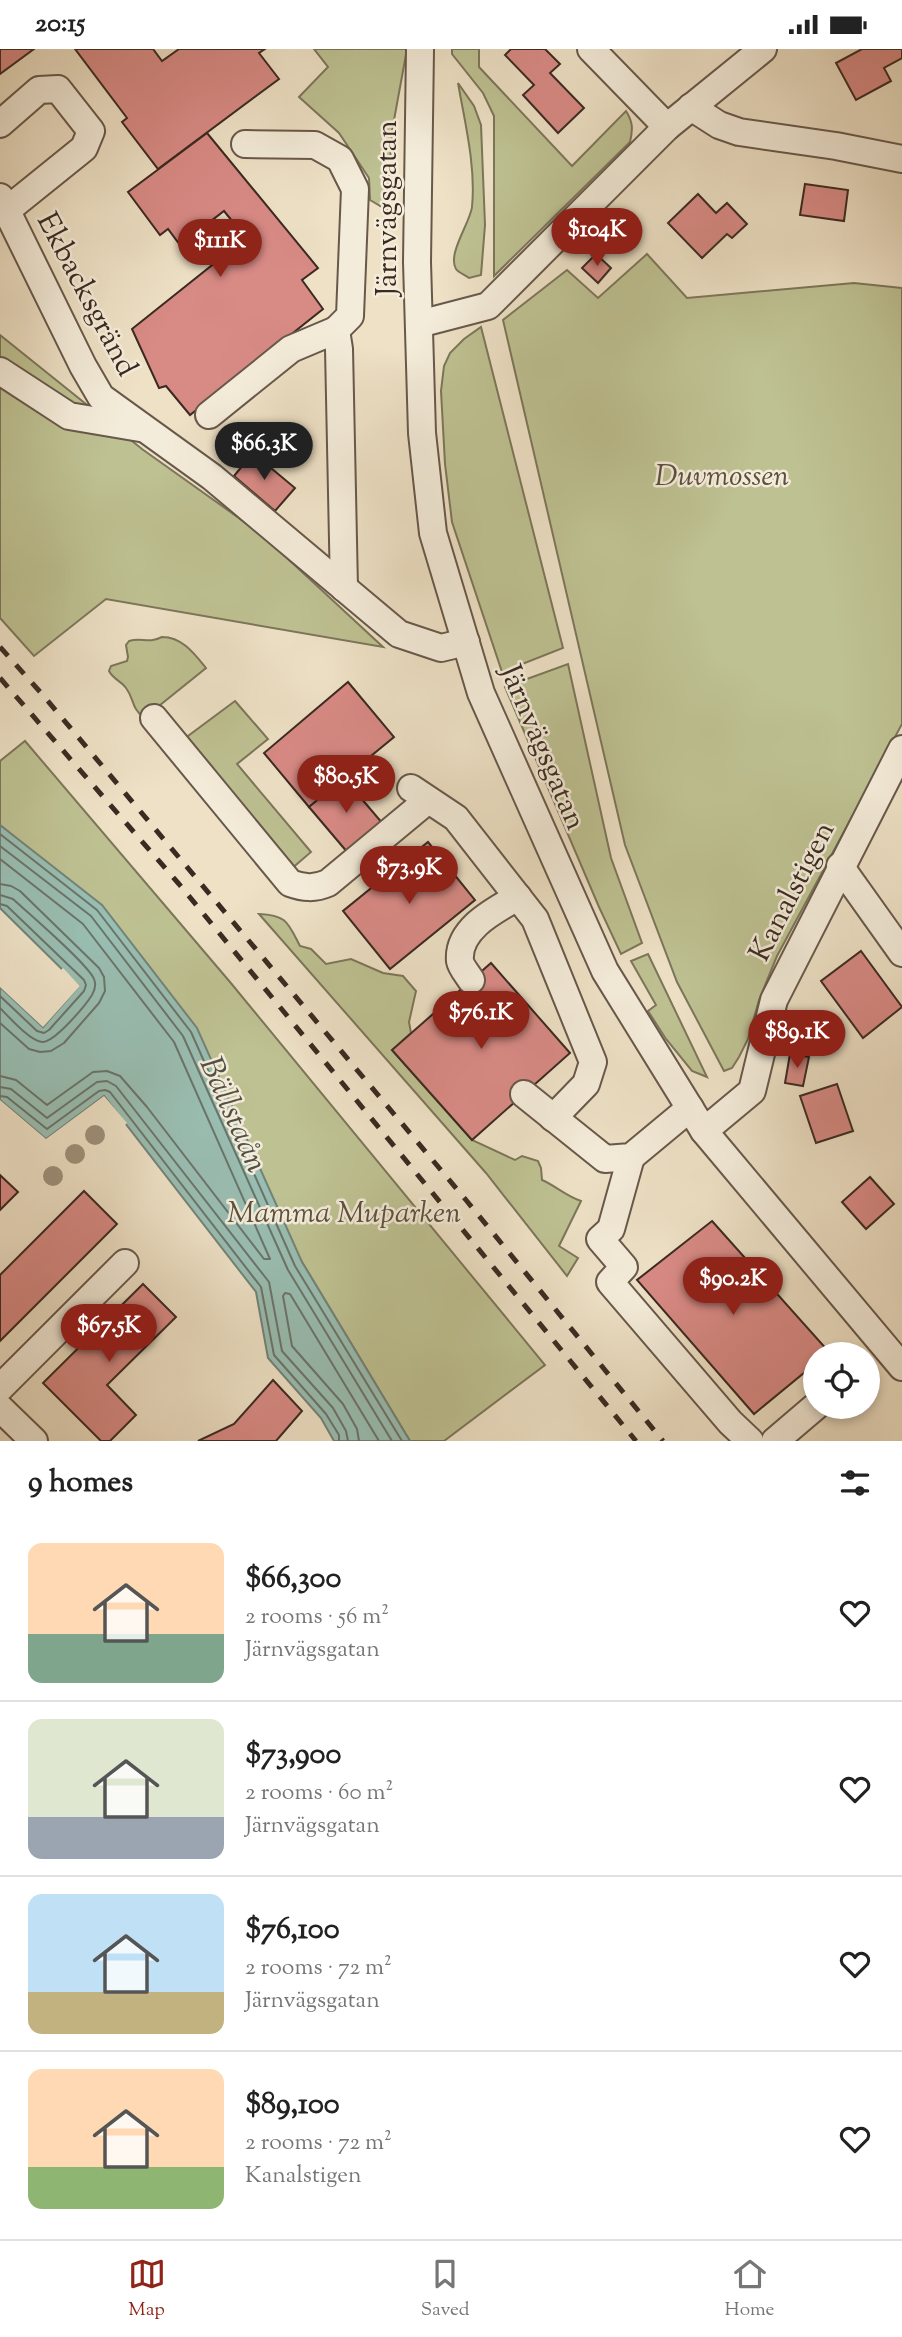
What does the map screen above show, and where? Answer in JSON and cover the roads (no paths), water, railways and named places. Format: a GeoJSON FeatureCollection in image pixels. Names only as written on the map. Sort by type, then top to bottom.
{"type":"FeatureCollection","features":[{"type":"Feature","properties":{"kind":"street","name":"Järnvägsgatan"},"geometry":{"type":"LineString","coordinates":[[420,49],[417,262],[422,433],[433,533],[481,693],[605,971],[704,1131],[885,1359]]}},
{"type":"Feature","properties":{"kind":"street"},"geometry":{"type":"LineString","coordinates":[[591,49],[667,127]]}},
{"type":"Feature","properties":{"kind":"street"},"geometry":{"type":"LineString","coordinates":[[419,324],[488,306],[667,127],[763,49]]}},
{"type":"Feature","properties":{"kind":"street","name":"Ekbacksgränd"},"geometry":{"type":"LineString","coordinates":[[0,124],[39,90],[58,89],[91,131],[84,148],[3,204],[83,366],[102,397],[212,477],[399,634],[441,648],[466,642]]}},
{"type":"Feature","properties":{"kind":"street"},"geometry":{"type":"LineString","coordinates":[[691,107],[719,125],[739,132],[902,159]]}},
{"type":"Feature","properties":{"kind":"street"},"geometry":{"type":"LineString","coordinates":[[209,415],[291,349],[336,330],[351,316],[355,189],[340,159],[315,145],[245,144]]}},
{"type":"Feature","properties":{"kind":"street"},"geometry":{"type":"LineString","coordinates":[[336,330],[339,349],[344,588]]}},
{"type":"Feature","properties":{"kind":"street"},"geometry":{"type":"LineString","coordinates":[[0,371],[69,416],[145,429]]}},
{"type":"Feature","properties":{"kind":"street"},"geometry":{"type":"LineString","coordinates":[[154,717],[290,883],[303,888],[328,883],[419,794],[456,818],[535,919],[593,1062],[586,1084],[553,1118]]}},
{"type":"Feature","properties":{"kind":"street","name":"Kanalstigen"},"geometry":{"type":"LineString","coordinates":[[704,1131],[752,1091],[774,1000],[902,749]]}},
{"type":"Feature","properties":{"kind":"street"},"geometry":{"type":"LineString","coordinates":[[840,866],[902,953]]}},
{"type":"Feature","properties":{"kind":"street"},"geometry":{"type":"LineString","coordinates":[[471,980],[460,962],[463,940],[487,914],[518,897]]}},
{"type":"Feature","properties":{"kind":"street"},"geometry":{"type":"LineString","coordinates":[[524,1094],[606,1159],[631,1157]]}},
{"type":"Feature","properties":{"kind":"street"},"geometry":{"type":"LineString","coordinates":[[690,1108],[631,1157],[611,1229],[600,1239],[624,1267],[610,1282],[730,1422],[750,1441]]}},
{"type":"Feature","properties":{"kind":"street"},"geometry":{"type":"LineString","coordinates":[[0,1388],[125,1263]]}},
{"type":"Feature","properties":{"kind":"street"},"geometry":{"type":"LineString","coordinates":[[0,1408],[34,1441]]}},
{"type":"Feature","properties":{"kind":"street"},"geometry":{"type":"LineString","coordinates":[[775,1441],[803,1417]]}},
{"type":"Feature","properties":{"kind":"water","name":"Bällstaån"},"geometry":{"type":"Polygon","coordinates":[[[0,825],[102,905],[197,1028],[302,1262],[410,1441],[334,1441],[321,1418],[268,1358],[256,1292],[104,1096],[46,1139],[0,1100],[0,987],[43,1027],[79,986],[0,908],[0,825]]]}},
{"type":"Feature","properties":{"kind":"railway"},"geometry":{"type":"LineString","coordinates":[[0,647],[466,1200],[663,1441]]}},
{"type":"Feature","properties":{"kind":"railway"},"geometry":{"type":"LineString","coordinates":[[0,678],[179,884],[636,1441]]}},
{"type":"Feature","properties":{"kind":"park label","name":"Duvmossen"},"geometry":{"type":"Point","coordinates":[722,475]}},
{"type":"Feature","properties":{"kind":"park label","name":"Mamma Muparken"},"geometry":{"type":"Point","coordinates":[344,1212]}}]}
